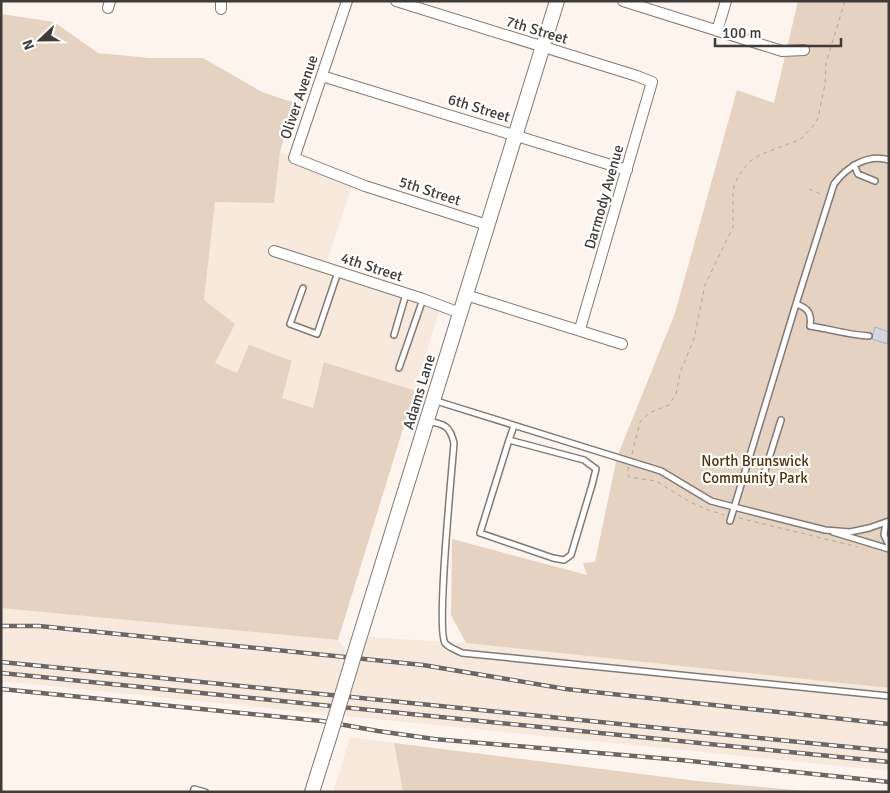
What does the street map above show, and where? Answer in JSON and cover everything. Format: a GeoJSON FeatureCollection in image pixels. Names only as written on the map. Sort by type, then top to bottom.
{"type":"FeatureCollection","features":[{"type":"Feature","properties":{"kind":"street","name":"Oliver Avenue"},"geometry":{"type":"LineString","coordinates":[[347,1],[294,158],[365,186]]}},
{"type":"Feature","properties":{"kind":"street","name":"7th Street"},"geometry":{"type":"LineString","coordinates":[[396,1],[642,78]]}},
{"type":"Feature","properties":{"kind":"street","name":"Adams Lane"},"geometry":{"type":"LineString","coordinates":[[312,792],[557,1]]}},
{"type":"Feature","properties":{"kind":"street"},"geometry":{"type":"LineString","coordinates":[[623,1],[782,51],[804,50]]}},
{"type":"Feature","properties":{"kind":"street"},"geometry":{"type":"LineString","coordinates":[[717,31],[726,1]]}},
{"type":"Feature","properties":{"kind":"street","name":"6th Street"},"geometry":{"type":"LineString","coordinates":[[322,76],[627,170]]}},
{"type":"Feature","properties":{"kind":"street","name":"Darmody Avenue"},"geometry":{"type":"LineString","coordinates":[[580,329],[652,82],[642,78]]}},
{"type":"Feature","properties":{"kind":"street","name":"5th Street"},"geometry":{"type":"LineString","coordinates":[[365,186],[487,225]]}},
{"type":"Feature","properties":{"kind":"street","name":"4th Street"},"geometry":{"type":"LineString","coordinates":[[274,251],[423,299],[460,313]]}},
{"type":"Feature","properties":{"kind":"street"},"geometry":{"type":"LineString","coordinates":[[466,295],[580,329],[622,344]]}},
{"type":"Feature","properties":{"kind":"lane"},"geometry":{"type":"LineString","coordinates":[[730,522],[834,184],[839,177],[854,165],[878,158],[889,160]]}},
{"type":"Feature","properties":{"kind":"lane"},"geometry":{"type":"LineString","coordinates":[[854,165],[858,174],[875,181]]}},
{"type":"Feature","properties":{"kind":"lane"},"geometry":{"type":"LineString","coordinates":[[303,288],[290,324],[317,334],[338,272]]}},
{"type":"Feature","properties":{"kind":"lane"},"geometry":{"type":"LineString","coordinates":[[394,335],[406,294]]}},
{"type":"Feature","properties":{"kind":"lane"},"geometry":{"type":"LineString","coordinates":[[399,368],[423,299]]}},
{"type":"Feature","properties":{"kind":"lane"},"geometry":{"type":"LineString","coordinates":[[796,304],[809,311],[811,315],[810,326],[851,335],[869,336]]}},
{"type":"Feature","properties":{"kind":"lane"},"geometry":{"type":"LineString","coordinates":[[433,400],[661,471],[711,501],[825,530],[889,549]]}},
{"type":"Feature","properties":{"kind":"lane"},"geometry":{"type":"LineString","coordinates":[[743,478],[755,479],[763,475],[781,420]]}},
{"type":"Feature","properties":{"kind":"lane"},"geometry":{"type":"LineString","coordinates":[[427,421],[441,423],[447,427],[452,434],[454,443],[445,562],[443,625],[443,635],[446,644],[451,648],[462,652],[889,696]]}},
{"type":"Feature","properties":{"kind":"lane"},"geometry":{"type":"LineString","coordinates":[[509,440],[584,460],[596,469],[571,555],[564,560],[480,534],[509,440],[514,426]]}},
{"type":"Feature","properties":{"kind":"lane"},"geometry":{"type":"LineString","coordinates":[[825,530],[850,532],[887,522],[884,535],[889,545]]}},
{"type":"Feature","properties":{"kind":"lane"},"geometry":{"type":"LineString","coordinates":[[193,792],[194,789],[205,792]]}},
{"type":"Feature","properties":{"kind":"path"},"geometry":{"type":"LineString","coordinates":[[632,456],[640,422],[649,413],[669,405],[676,394],[681,370],[694,339],[705,285],[733,226],[733,193],[739,175],[749,162],[760,155],[801,139],[818,118],[825,84],[826,63],[845,1]]}},
{"type":"Feature","properties":{"kind":"path"},"geometry":{"type":"LineString","coordinates":[[810,189],[829,197]]}},
{"type":"Feature","properties":{"kind":"path"},"geometry":{"type":"LineString","coordinates":[[629,467],[627,472],[629,477],[656,481],[690,502],[706,510],[724,515]]}},
{"type":"Feature","properties":{"kind":"path"},"geometry":{"type":"LineString","coordinates":[[740,518],[858,547]]}},
{"type":"Feature","properties":{"kind":"shaded area"},"geometry":{"type":"Polygon","coordinates":[[[280,152],[354,180],[325,267],[441,305],[414,393],[413,390],[325,362],[313,408],[282,398],[292,362],[237,373],[215,363],[204,301],[215,201],[274,203],[280,152]]]}},
{"type":"Feature","properties":{"kind":"shaded area"},"geometry":{"type":"Polygon","coordinates":[[[1,608],[338,640],[346,651],[362,654],[368,637],[466,643],[889,688],[889,771],[1,681],[1,608]]]}},
{"type":"Feature","properties":{"kind":"shaded area"},"geometry":{"type":"Polygon","coordinates":[[[350,737],[394,743],[403,792],[333,792],[350,737]]]}},
{"type":"Feature","properties":{"kind":"green space","name":"North Brunswick Community Park"},"geometry":{"type":"Polygon","coordinates":[[[798,1],[889,1],[889,688],[466,643],[451,615],[452,539],[587,575],[583,563],[595,562],[617,457],[675,313],[737,90],[774,103],[798,1]]]}},
{"type":"Feature","properties":{"kind":"green space"},"geometry":{"type":"Polygon","coordinates":[[[1,14],[54,22],[98,53],[149,58],[203,58],[262,92],[295,103],[280,152],[274,203],[215,202],[204,300],[235,324],[215,363],[237,373],[249,345],[292,361],[282,398],[313,408],[324,362],[413,390],[414,393],[338,640],[1,608],[1,14]]]}},
{"type":"Feature","properties":{"kind":"green space"},"geometry":{"type":"Polygon","coordinates":[[[394,743],[697,781],[816,792],[403,792],[394,743]]]}},
{"type":"Feature","properties":{"kind":"building"},"geometry":{"type":"Polygon","coordinates":[[[875,327],[889,332],[887,344],[872,339],[875,327]]]}},
{"type":"Feature","properties":{"kind":"railway"},"geometry":{"type":"LineString","coordinates":[[1,626],[39,626],[423,665],[566,689],[889,724]]}},
{"type":"Feature","properties":{"kind":"railway"},"geometry":{"type":"LineString","coordinates":[[1,662],[889,751]]}},
{"type":"Feature","properties":{"kind":"railway"},"geometry":{"type":"LineString","coordinates":[[1,673],[889,762]]}},
{"type":"Feature","properties":{"kind":"railway"},"geometry":{"type":"LineString","coordinates":[[1,689],[322,721],[434,739],[681,760],[889,782]]}}]}
